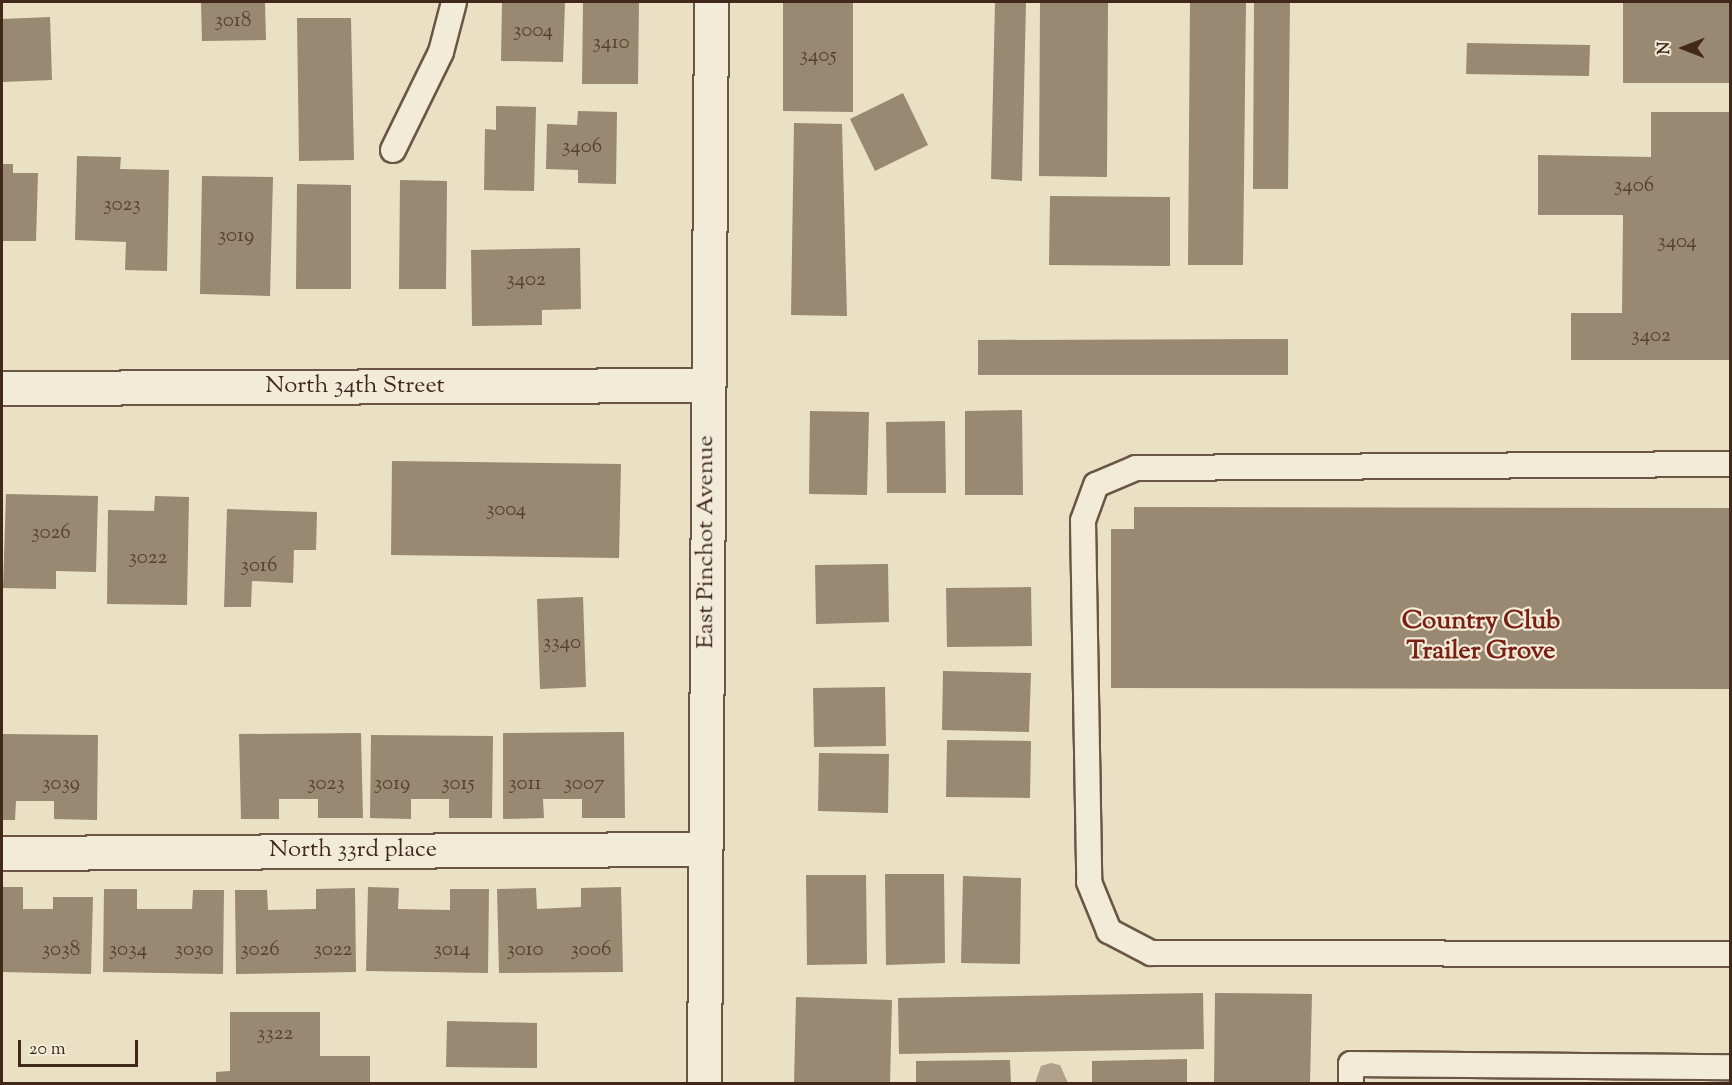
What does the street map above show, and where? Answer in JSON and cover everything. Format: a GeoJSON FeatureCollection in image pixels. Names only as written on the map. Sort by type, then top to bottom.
{"type":"FeatureCollection","features":[{"type":"Feature","properties":{"kind":"street","name":"East Pinchot Avenue"},"geometry":{"type":"LineString","coordinates":[[704,1083],[711,2]]}},
{"type":"Feature","properties":{"kind":"street","name":"North 34th Street"},"geometry":{"type":"LineString","coordinates":[[2,388],[708,385]]}},
{"type":"Feature","properties":{"kind":"street","name":"North 33rd place"},"geometry":{"type":"LineString","coordinates":[[2,853],[705,849]]}},
{"type":"Feature","properties":{"kind":"lane"},"geometry":{"type":"LineString","coordinates":[[393,150],[441,52],[454,2]]}},
{"type":"Feature","properties":{"kind":"lane"},"geometry":{"type":"LineString","coordinates":[[1731,464],[1136,468],[1096,486],[1083,521],[1089,882],[1110,931],[1150,953],[1731,954]]}},
{"type":"Feature","properties":{"kind":"lane"},"geometry":{"type":"LineString","coordinates":[[1351,1083],[1351,1064],[1731,1067]]}},
{"type":"Feature","properties":{"kind":"shaded area"},"geometry":{"type":"Polygon","coordinates":[[[1051,1063],[1060,1065],[1068,1083],[1035,1083],[1041,1066],[1051,1063]]]}},
{"type":"Feature","properties":{"kind":"building"},"geometry":{"type":"Polygon","coordinates":[[[201,2],[265,2],[266,40],[202,41],[201,2]]]}},
{"type":"Feature","properties":{"kind":"building"},"geometry":{"type":"Polygon","coordinates":[[[502,2],[565,2],[563,62],[501,61],[502,2]]]}},
{"type":"Feature","properties":{"kind":"building"},"geometry":{"type":"Polygon","coordinates":[[[583,2],[639,2],[638,84],[582,84],[583,2]]]}},
{"type":"Feature","properties":{"kind":"building"},"geometry":{"type":"Polygon","coordinates":[[[783,2],[853,2],[853,112],[783,111],[783,2]]]}},
{"type":"Feature","properties":{"kind":"building"},"geometry":{"type":"Polygon","coordinates":[[[995,2],[1026,2],[1022,181],[991,179],[995,2]]]}},
{"type":"Feature","properties":{"kind":"building"},"geometry":{"type":"Polygon","coordinates":[[[1040,2],[1108,2],[1107,177],[1039,176],[1040,2]]]}},
{"type":"Feature","properties":{"kind":"building"},"geometry":{"type":"Polygon","coordinates":[[[1190,2],[1246,2],[1243,265],[1188,265],[1190,2]]]}},
{"type":"Feature","properties":{"kind":"building"},"geometry":{"type":"Polygon","coordinates":[[[1254,2],[1290,2],[1288,189],[1253,189],[1254,2]]]}},
{"type":"Feature","properties":{"kind":"building"},"geometry":{"type":"Polygon","coordinates":[[[1623,2],[1730,2],[1730,83],[1623,83],[1623,2]]]}},
{"type":"Feature","properties":{"kind":"building"},"geometry":{"type":"Polygon","coordinates":[[[50,17],[52,80],[2,82],[2,19],[50,17]]]}},
{"type":"Feature","properties":{"kind":"building"},"geometry":{"type":"Polygon","coordinates":[[[297,18],[351,18],[354,160],[299,161],[297,18]]]}},
{"type":"Feature","properties":{"kind":"building"},"geometry":{"type":"Polygon","coordinates":[[[1467,43],[1590,45],[1589,76],[1466,74],[1467,43]]]}},
{"type":"Feature","properties":{"kind":"building"},"geometry":{"type":"Polygon","coordinates":[[[903,93],[928,145],[875,171],[850,119],[903,93]]]}},
{"type":"Feature","properties":{"kind":"building"},"geometry":{"type":"Polygon","coordinates":[[[496,106],[536,107],[534,191],[484,190],[485,129],[496,130],[496,106]]]}},
{"type":"Feature","properties":{"kind":"building"},"geometry":{"type":"Polygon","coordinates":[[[578,111],[617,112],[616,184],[578,183],[578,170],[546,169],[547,124],[577,125],[578,111]]]}},
{"type":"Feature","properties":{"kind":"building"},"geometry":{"type":"Polygon","coordinates":[[[1651,112],[1730,112],[1730,360],[1571,360],[1571,313],[1622,313],[1623,215],[1538,215],[1538,155],[1651,157],[1651,112]]]}},
{"type":"Feature","properties":{"kind":"building"},"geometry":{"type":"Polygon","coordinates":[[[794,123],[842,124],[847,316],[791,315],[794,123]]]}},
{"type":"Feature","properties":{"kind":"building"},"geometry":{"type":"Polygon","coordinates":[[[77,156],[121,157],[120,169],[169,170],[167,271],[125,270],[126,242],[75,240],[77,156]]]}},
{"type":"Feature","properties":{"kind":"building"},"geometry":{"type":"Polygon","coordinates":[[[2,164],[13,164],[13,173],[38,173],[36,241],[2,241],[2,164]]]}},
{"type":"Feature","properties":{"kind":"building"},"geometry":{"type":"Polygon","coordinates":[[[202,176],[273,177],[270,296],[200,294],[202,176]]]}},
{"type":"Feature","properties":{"kind":"building"},"geometry":{"type":"Polygon","coordinates":[[[400,180],[447,181],[446,289],[399,289],[400,180]]]}},
{"type":"Feature","properties":{"kind":"building"},"geometry":{"type":"Polygon","coordinates":[[[297,184],[351,185],[351,289],[296,289],[297,184]]]}},
{"type":"Feature","properties":{"kind":"building"},"geometry":{"type":"Polygon","coordinates":[[[1050,196],[1170,197],[1170,266],[1049,265],[1050,196]]]}},
{"type":"Feature","properties":{"kind":"building"},"geometry":{"type":"Polygon","coordinates":[[[580,248],[581,309],[542,310],[542,325],[472,326],[471,250],[580,248]]]}},
{"type":"Feature","properties":{"kind":"building"},"geometry":{"type":"Polygon","coordinates":[[[1288,339],[1288,375],[978,375],[978,340],[1288,339]]]}},
{"type":"Feature","properties":{"kind":"building"},"geometry":{"type":"Polygon","coordinates":[[[1022,410],[1023,495],[965,495],[965,411],[1022,410]]]}},
{"type":"Feature","properties":{"kind":"building"},"geometry":{"type":"Polygon","coordinates":[[[810,411],[869,412],[867,495],[809,494],[810,411]]]}},
{"type":"Feature","properties":{"kind":"building"},"geometry":{"type":"Polygon","coordinates":[[[945,421],[946,493],[887,493],[886,422],[945,421]]]}},
{"type":"Feature","properties":{"kind":"building"},"geometry":{"type":"Polygon","coordinates":[[[392,461],[621,464],[619,558],[391,555],[392,461]]]}},
{"type":"Feature","properties":{"kind":"building"},"geometry":{"type":"Polygon","coordinates":[[[6,494],[98,496],[96,572],[56,571],[56,589],[3,588],[6,494]]]}},
{"type":"Feature","properties":{"kind":"building"},"geometry":{"type":"Polygon","coordinates":[[[155,496],[189,497],[187,605],[107,604],[108,510],[154,511],[155,496]]]}},
{"type":"Feature","properties":{"kind":"building"},"geometry":{"type":"Polygon","coordinates":[[[1134,507],[1730,508],[1730,689],[1111,688],[1111,529],[1134,529],[1134,507]]]}},
{"type":"Feature","properties":{"kind":"building"},"geometry":{"type":"Polygon","coordinates":[[[227,509],[317,512],[316,550],[294,550],[293,583],[252,581],[251,607],[224,607],[227,509]]]}},
{"type":"Feature","properties":{"kind":"building"},"geometry":{"type":"Polygon","coordinates":[[[888,564],[889,622],[816,624],[815,565],[888,564]]]}},
{"type":"Feature","properties":{"kind":"building"},"geometry":{"type":"Polygon","coordinates":[[[1031,587],[1032,646],[947,647],[946,588],[1031,587]]]}},
{"type":"Feature","properties":{"kind":"building"},"geometry":{"type":"Polygon","coordinates":[[[583,597],[586,687],[540,689],[537,599],[583,597]]]}},
{"type":"Feature","properties":{"kind":"building"},"geometry":{"type":"Polygon","coordinates":[[[943,671],[1031,673],[1029,732],[942,730],[943,671]]]}},
{"type":"Feature","properties":{"kind":"building"},"geometry":{"type":"Polygon","coordinates":[[[885,687],[886,746],[814,747],[813,688],[885,687]]]}},
{"type":"Feature","properties":{"kind":"building"},"geometry":{"type":"Polygon","coordinates":[[[624,732],[625,818],[582,818],[582,799],[543,799],[544,818],[503,819],[503,733],[624,732]]]}},
{"type":"Feature","properties":{"kind":"building"},"geometry":{"type":"Polygon","coordinates":[[[361,733],[363,818],[318,818],[318,799],[279,799],[279,819],[241,819],[239,734],[361,733]]]}},
{"type":"Feature","properties":{"kind":"building"},"geometry":{"type":"Polygon","coordinates":[[[2,734],[98,735],[97,820],[54,819],[54,801],[16,801],[15,820],[2,820],[2,734]]]}},
{"type":"Feature","properties":{"kind":"building"},"geometry":{"type":"Polygon","coordinates":[[[371,735],[493,736],[492,818],[449,818],[449,799],[411,799],[411,819],[370,818],[371,735]]]}},
{"type":"Feature","properties":{"kind":"building"},"geometry":{"type":"Polygon","coordinates":[[[947,740],[1031,741],[1030,798],[946,797],[947,740]]]}},
{"type":"Feature","properties":{"kind":"building"},"geometry":{"type":"Polygon","coordinates":[[[819,753],[889,754],[888,813],[818,811],[819,753]]]}},
{"type":"Feature","properties":{"kind":"building"},"geometry":{"type":"Polygon","coordinates":[[[885,874],[944,874],[945,963],[886,965],[885,874]]]}},
{"type":"Feature","properties":{"kind":"building"},"geometry":{"type":"Polygon","coordinates":[[[806,875],[866,875],[867,964],[807,965],[806,875]]]}},
{"type":"Feature","properties":{"kind":"building"},"geometry":{"type":"Polygon","coordinates":[[[963,876],[1021,878],[1020,964],[961,963],[963,876]]]}},
{"type":"Feature","properties":{"kind":"building"},"geometry":{"type":"Polygon","coordinates":[[[2,887],[23,887],[23,909],[53,909],[53,897],[93,897],[91,974],[2,972],[2,887]]]}},
{"type":"Feature","properties":{"kind":"building"},"geometry":{"type":"Polygon","coordinates":[[[368,887],[399,888],[398,909],[450,910],[450,889],[489,889],[488,973],[366,971],[368,887]]]}},
{"type":"Feature","properties":{"kind":"building"},"geometry":{"type":"Polygon","coordinates":[[[621,887],[623,972],[499,973],[497,889],[536,888],[537,909],[581,907],[581,888],[621,887]]]}},
{"type":"Feature","properties":{"kind":"building"},"geometry":{"type":"Polygon","coordinates":[[[355,888],[356,972],[236,974],[235,890],[267,890],[268,910],[316,909],[316,889],[355,888]]]}},
{"type":"Feature","properties":{"kind":"building"},"geometry":{"type":"Polygon","coordinates":[[[104,889],[137,889],[137,909],[192,909],[193,890],[224,890],[223,974],[103,972],[104,889]]]}},
{"type":"Feature","properties":{"kind":"building"},"geometry":{"type":"Polygon","coordinates":[[[1203,993],[1204,1049],[899,1054],[898,998],[1203,993]]]}},
{"type":"Feature","properties":{"kind":"building"},"geometry":{"type":"Polygon","coordinates":[[[1215,993],[1312,994],[1310,1084],[1214,1084],[1215,993]]]}},
{"type":"Feature","properties":{"kind":"building"},"geometry":{"type":"Polygon","coordinates":[[[796,997],[892,1000],[890,1084],[794,1084],[796,997]]]}},
{"type":"Feature","properties":{"kind":"building"},"geometry":{"type":"Polygon","coordinates":[[[230,1012],[320,1012],[320,1056],[370,1056],[370,1084],[216,1084],[216,1072],[230,1071],[230,1012]]]}},
{"type":"Feature","properties":{"kind":"building"},"geometry":{"type":"Polygon","coordinates":[[[447,1021],[537,1023],[537,1068],[446,1067],[447,1021]]]}},
{"type":"Feature","properties":{"kind":"building"},"geometry":{"type":"Polygon","coordinates":[[[1187,1059],[1187,1084],[1092,1084],[1092,1061],[1187,1059]]]}},
{"type":"Feature","properties":{"kind":"building"},"geometry":{"type":"Polygon","coordinates":[[[1010,1060],[1011,1084],[916,1084],[916,1061],[1010,1060]]]}},
{"type":"Feature","properties":{"kind":"district","name":"Country Club Trailer Grove"},"geometry":{"type":"Point","coordinates":[1481,637]}}]}
